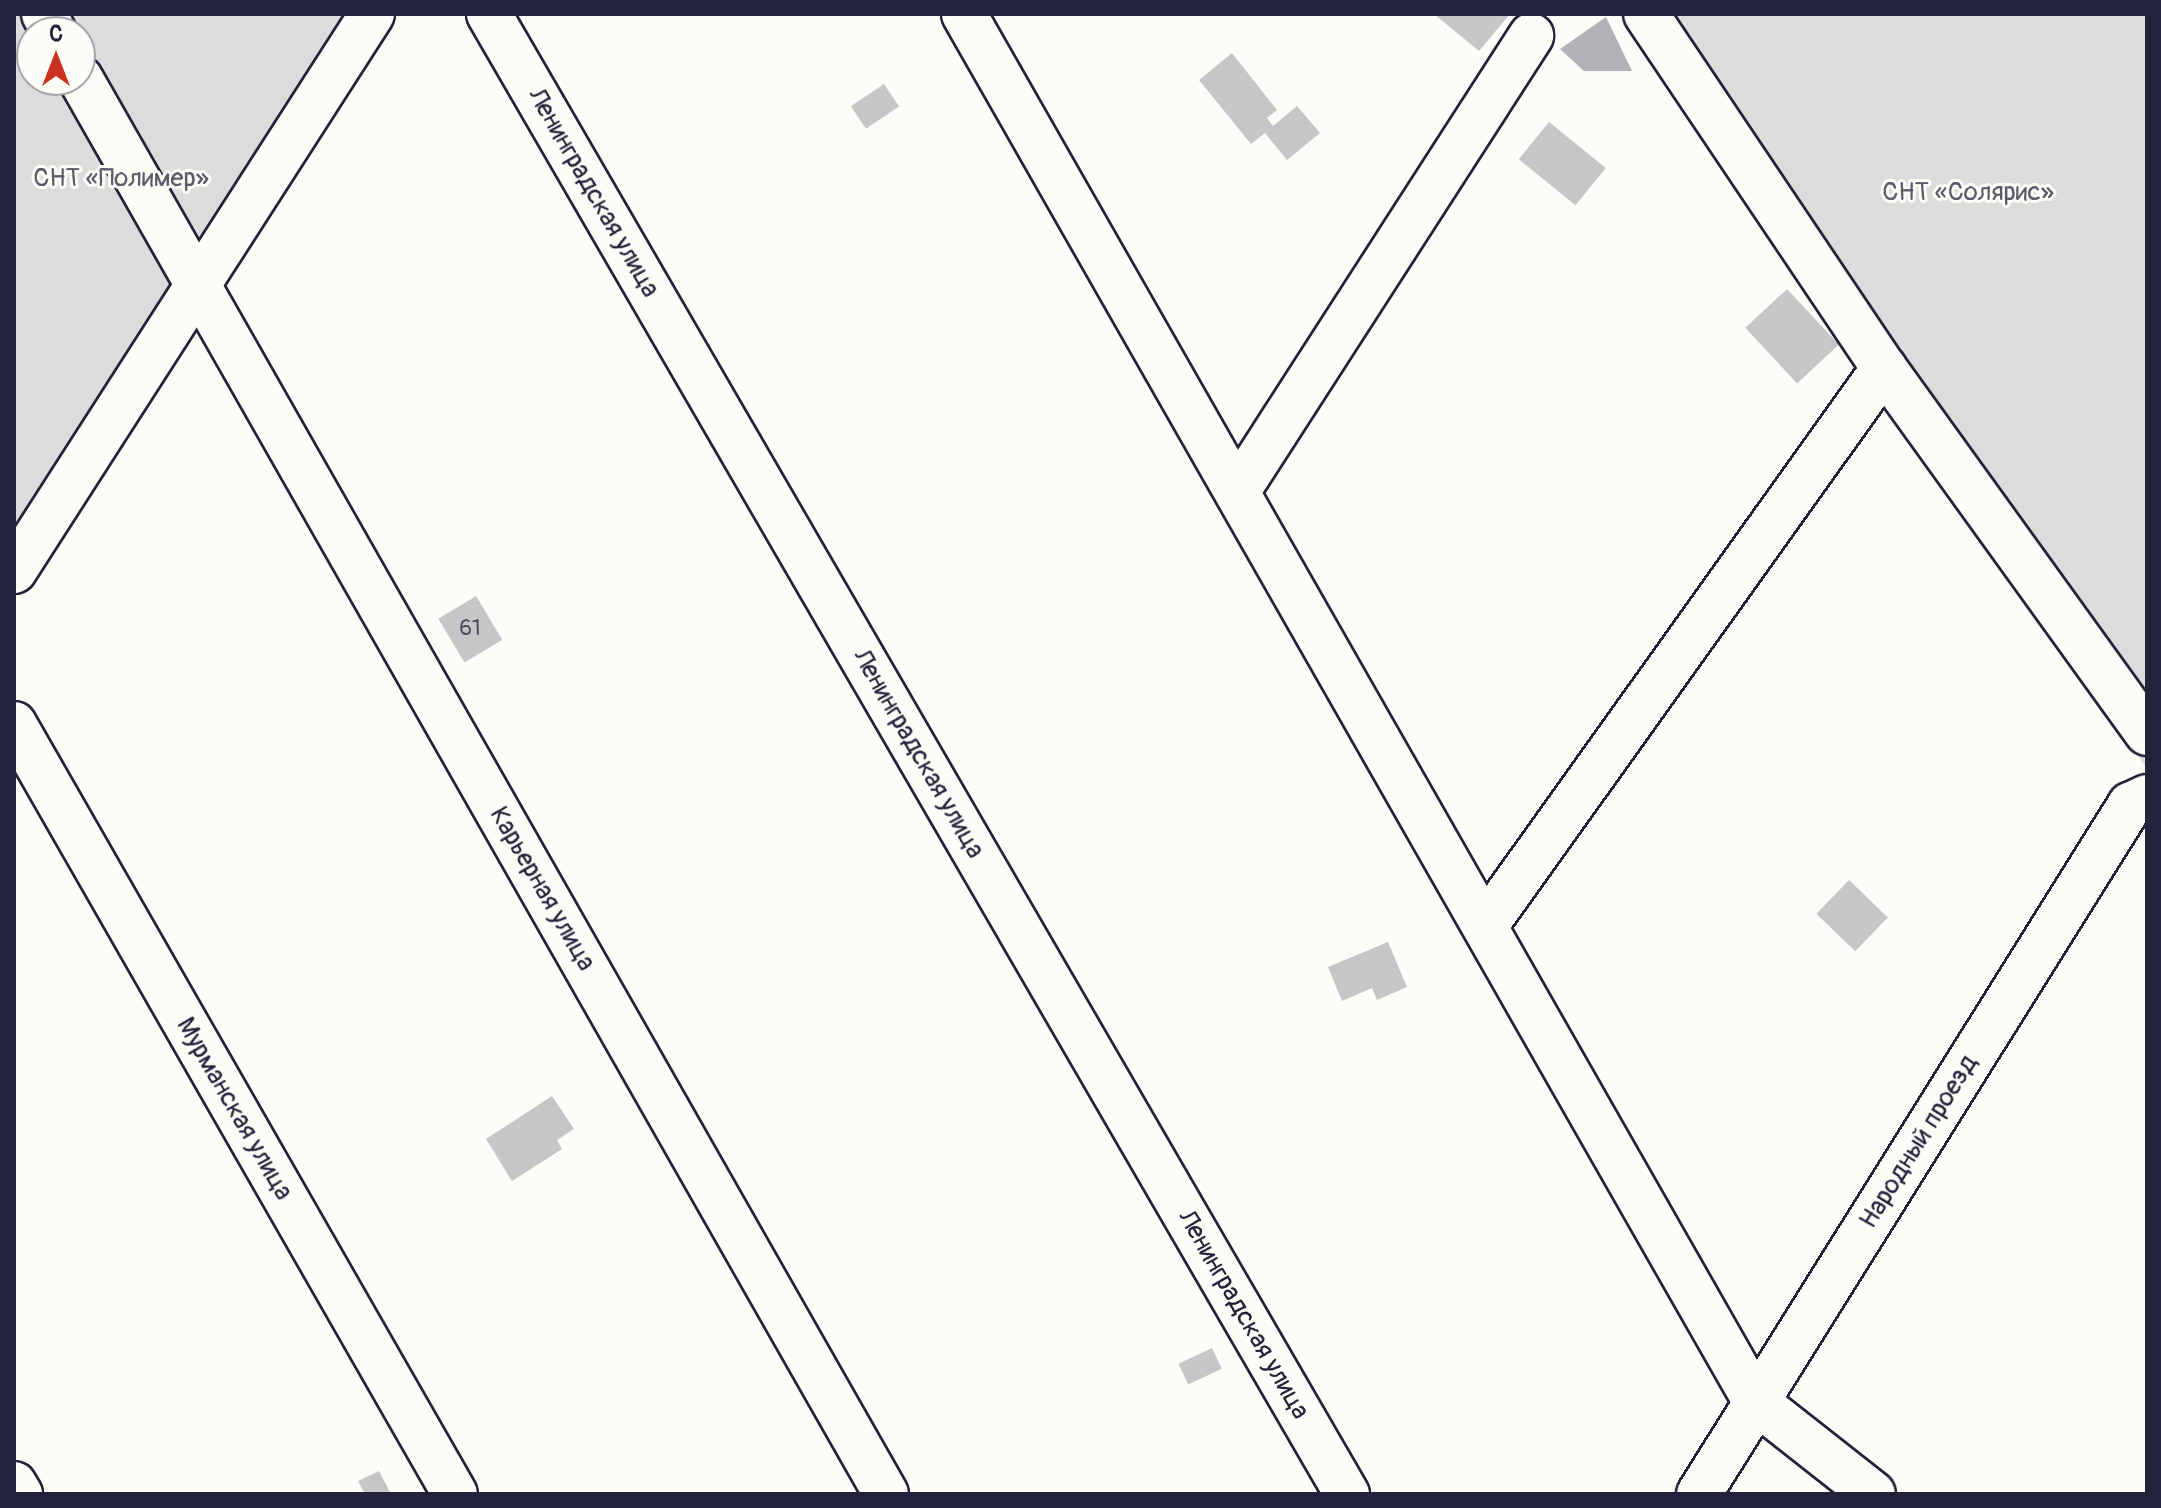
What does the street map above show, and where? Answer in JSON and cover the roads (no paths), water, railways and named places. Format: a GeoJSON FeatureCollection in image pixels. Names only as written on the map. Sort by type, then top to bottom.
{"type":"FeatureCollection","features":[{"type":"Feature","properties":{"kind":"street"},"geometry":{"type":"LineString","coordinates":[[14,571],[372,14]]}},
{"type":"Feature","properties":{"kind":"street","name":"Ленинградская улица"},"geometry":{"type":"LineString","coordinates":[[489,14],[1347,1494]]}},
{"type":"Feature","properties":{"kind":"street"},"geometry":{"type":"LineString","coordinates":[[964,14],[1755,1401],[1873,1494]]}},
{"type":"Feature","properties":{"kind":"street"},"geometry":{"type":"LineString","coordinates":[[1646,14],[1884,368],[2147,733]]}},
{"type":"Feature","properties":{"kind":"street"},"geometry":{"type":"LineString","coordinates":[[1237,492],[1531,36]]}},
{"type":"Feature","properties":{"kind":"street","name":"Карьерная улица"},"geometry":{"type":"LineString","coordinates":[[90,96],[886,1494]]}},
{"type":"Feature","properties":{"kind":"street"},"geometry":{"type":"LineString","coordinates":[[1485,926],[1884,368]]}},
{"type":"Feature","properties":{"kind":"street","name":"Мурманская улица"},"geometry":{"type":"LineString","coordinates":[[14,724],[455,1494]]}},
{"type":"Feature","properties":{"kind":"street","name":"Народный проезд"},"geometry":{"type":"LineString","coordinates":[[1699,1494],[2130,805],[2147,797]]}},
{"type":"Feature","properties":{"kind":"street"},"geometry":{"type":"LineString","coordinates":[[14,1484],[20,1494]]}},
{"type":"Feature","properties":{"kind":"park label","name":"СНТ «Полимер»"},"geometry":{"type":"Point","coordinates":[121,179]}},
{"type":"Feature","properties":{"kind":"park label","name":"СНТ «Солярис»"},"geometry":{"type":"Point","coordinates":[1968,193]}}]}
